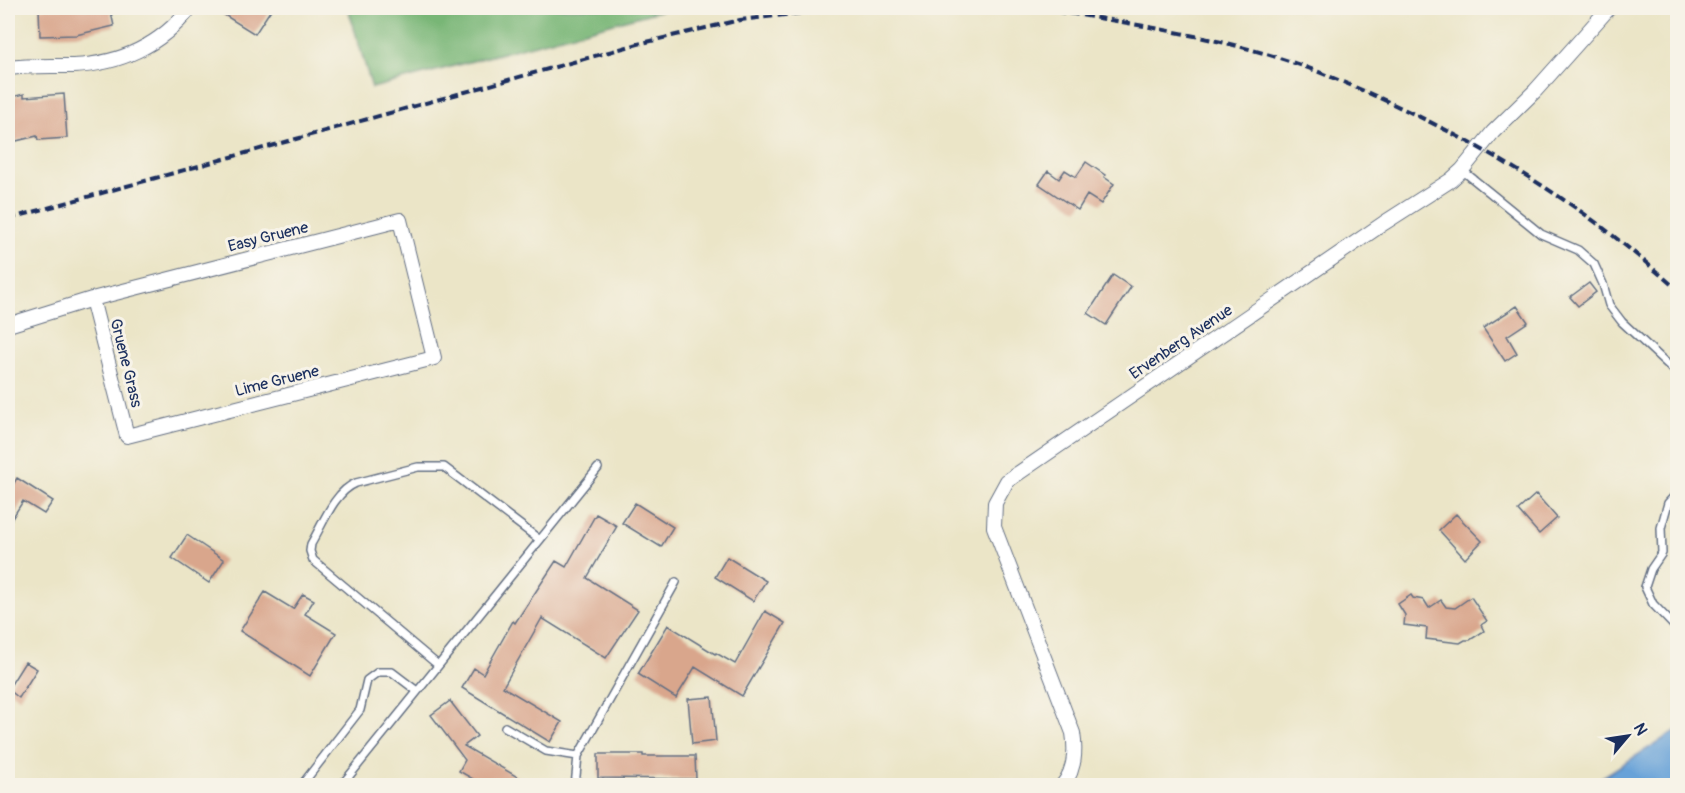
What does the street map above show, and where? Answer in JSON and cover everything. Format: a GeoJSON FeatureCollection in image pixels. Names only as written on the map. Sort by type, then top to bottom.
{"type":"FeatureCollection","features":[{"type":"Feature","properties":{"kind":"street"},"geometry":{"type":"LineString","coordinates":[[8,68],[76,66],[128,56],[163,36],[190,8]]}},
{"type":"Feature","properties":{"kind":"street","name":"Ervenberg Avenue"},"geometry":{"type":"LineString","coordinates":[[1062,786],[1073,766],[1075,750],[1073,733],[994,527],[993,513],[999,493],[1007,481],[1384,223],[1442,186],[1462,170],[1493,132],[1535,91],[1609,8]]}},
{"type":"Feature","properties":{"kind":"street","name":"Easy Gruene"},"geometry":{"type":"LineString","coordinates":[[8,325],[92,299],[400,220],[434,358]]}},
{"type":"Feature","properties":{"kind":"street","name":"Gruene Grass"},"geometry":{"type":"LineString","coordinates":[[92,299],[127,436]]}},
{"type":"Feature","properties":{"kind":"street","name":"Lime Gruene"},"geometry":{"type":"LineString","coordinates":[[127,436],[434,358]]}},
{"type":"Feature","properties":{"kind":"lane"},"geometry":{"type":"LineString","coordinates":[[1462,170],[1541,234],[1578,250],[1594,264],[1609,305],[1622,322],[1677,374]]}},
{"type":"Feature","properties":{"kind":"lane"},"geometry":{"type":"LineString","coordinates":[[438,665],[313,560],[310,551],[311,544],[340,495],[356,483],[418,467],[444,467],[540,540]]}},
{"type":"Feature","properties":{"kind":"lane"},"geometry":{"type":"LineString","coordinates":[[341,786],[598,468]]}},
{"type":"Feature","properties":{"kind":"lane"},"geometry":{"type":"LineString","coordinates":[[1677,492],[1668,503],[1661,528],[1662,553],[1651,569],[1646,587],[1653,604],[1677,630]]}},
{"type":"Feature","properties":{"kind":"lane"},"geometry":{"type":"LineString","coordinates":[[575,786],[579,756],[676,582]]}},
{"type":"Feature","properties":{"kind":"lane"},"geometry":{"type":"LineString","coordinates":[[301,786],[360,710],[367,680],[378,672],[392,672],[417,691]]}},
{"type":"Feature","properties":{"kind":"lane"},"geometry":{"type":"LineString","coordinates":[[505,727],[546,751],[579,756]]}},
{"type":"Feature","properties":{"kind":"green space"},"geometry":{"type":"Polygon","coordinates":[[[348,8],[670,8],[372,88],[348,8]]]}},
{"type":"Feature","properties":{"kind":"water"},"geometry":{"type":"Polygon","coordinates":[[[1677,730],[1677,785],[1590,785],[1677,730]]]}},
{"type":"Feature","properties":{"kind":"building"},"geometry":{"type":"Polygon","coordinates":[[[39,8],[110,8],[114,26],[76,35],[40,36],[39,8]]]}},
{"type":"Feature","properties":{"kind":"building"},"geometry":{"type":"Polygon","coordinates":[[[213,8],[272,8],[255,34],[213,8]]]}},
{"type":"Feature","properties":{"kind":"building"},"geometry":{"type":"Polygon","coordinates":[[[24,94],[24,97],[64,94],[67,138],[38,140],[37,136],[8,143],[8,98],[24,94]]]}},
{"type":"Feature","properties":{"kind":"building"},"geometry":{"type":"Polygon","coordinates":[[[1086,162],[1114,184],[1101,204],[1087,195],[1078,210],[1039,184],[1048,171],[1059,179],[1065,170],[1076,177],[1086,162]]]}},
{"type":"Feature","properties":{"kind":"building"},"geometry":{"type":"Polygon","coordinates":[[[1113,275],[1131,287],[1106,325],[1088,313],[1113,275]]]}},
{"type":"Feature","properties":{"kind":"building"},"geometry":{"type":"Polygon","coordinates":[[[1589,283],[1596,292],[1578,306],[1570,297],[1589,283]]]}},
{"type":"Feature","properties":{"kind":"building"},"geometry":{"type":"Polygon","coordinates":[[[1517,306],[1528,322],[1507,336],[1517,353],[1505,361],[1483,328],[1517,306]]]}},
{"type":"Feature","properties":{"kind":"building"},"geometry":{"type":"Polygon","coordinates":[[[17,478],[53,501],[44,514],[23,501],[8,525],[8,494],[17,478]]]}},
{"type":"Feature","properties":{"kind":"building"},"geometry":{"type":"Polygon","coordinates":[[[1536,494],[1557,518],[1539,534],[1518,510],[1536,494]]]}},
{"type":"Feature","properties":{"kind":"building"},"geometry":{"type":"Polygon","coordinates":[[[635,503],[673,527],[661,547],[622,523],[635,503]]]}},
{"type":"Feature","properties":{"kind":"building"},"geometry":{"type":"Polygon","coordinates":[[[596,514],[617,526],[587,578],[638,610],[606,658],[542,618],[503,687],[562,722],[550,742],[462,688],[474,668],[483,674],[513,621],[515,623],[556,561],[566,567],[596,514]]]}},
{"type":"Feature","properties":{"kind":"building"},"geometry":{"type":"Polygon","coordinates":[[[1456,514],[1482,541],[1465,559],[1439,530],[1456,514]]]}},
{"type":"Feature","properties":{"kind":"building"},"geometry":{"type":"Polygon","coordinates":[[[187,535],[224,560],[209,583],[172,558],[187,535]]]}},
{"type":"Feature","properties":{"kind":"building"},"geometry":{"type":"Polygon","coordinates":[[[727,557],[766,581],[753,601],[715,577],[727,557]]]}},
{"type":"Feature","properties":{"kind":"building"},"geometry":{"type":"Polygon","coordinates":[[[265,592],[293,609],[303,594],[314,600],[305,614],[336,633],[310,676],[240,631],[265,592]]]}},
{"type":"Feature","properties":{"kind":"building"},"geometry":{"type":"Polygon","coordinates":[[[1411,595],[1413,598],[1424,600],[1429,608],[1441,600],[1446,607],[1455,608],[1471,597],[1487,621],[1481,625],[1484,631],[1460,643],[1426,639],[1427,628],[1404,625],[1405,615],[1398,604],[1411,595]]]}},
{"type":"Feature","properties":{"kind":"building"},"geometry":{"type":"Polygon","coordinates":[[[765,611],[785,623],[742,696],[695,667],[676,698],[638,674],[668,625],[735,664],[765,611]]]}},
{"type":"Feature","properties":{"kind":"building"},"geometry":{"type":"Polygon","coordinates":[[[25,662],[37,669],[19,698],[8,689],[25,662]]]}},
{"type":"Feature","properties":{"kind":"building"},"geometry":{"type":"Polygon","coordinates":[[[712,697],[716,741],[692,744],[688,699],[712,697]]]}},
{"type":"Feature","properties":{"kind":"building"},"geometry":{"type":"Polygon","coordinates":[[[450,701],[477,736],[464,746],[533,786],[485,786],[459,771],[465,760],[431,715],[450,701]]]}},
{"type":"Feature","properties":{"kind":"building"},"geometry":{"type":"Polygon","coordinates":[[[598,754],[695,756],[696,779],[598,778],[598,754]]]}},
{"type":"Feature","properties":{"kind":"railway"},"geometry":{"type":"LineString","coordinates":[[8,219],[638,44],[740,20],[847,8]]}},
{"type":"Feature","properties":{"kind":"railway"},"geometry":{"type":"LineString","coordinates":[[1015,8],[1104,19],[1231,44],[1303,66],[1357,88],[1450,132],[1539,183],[1610,233],[1678,290]]}}]}
